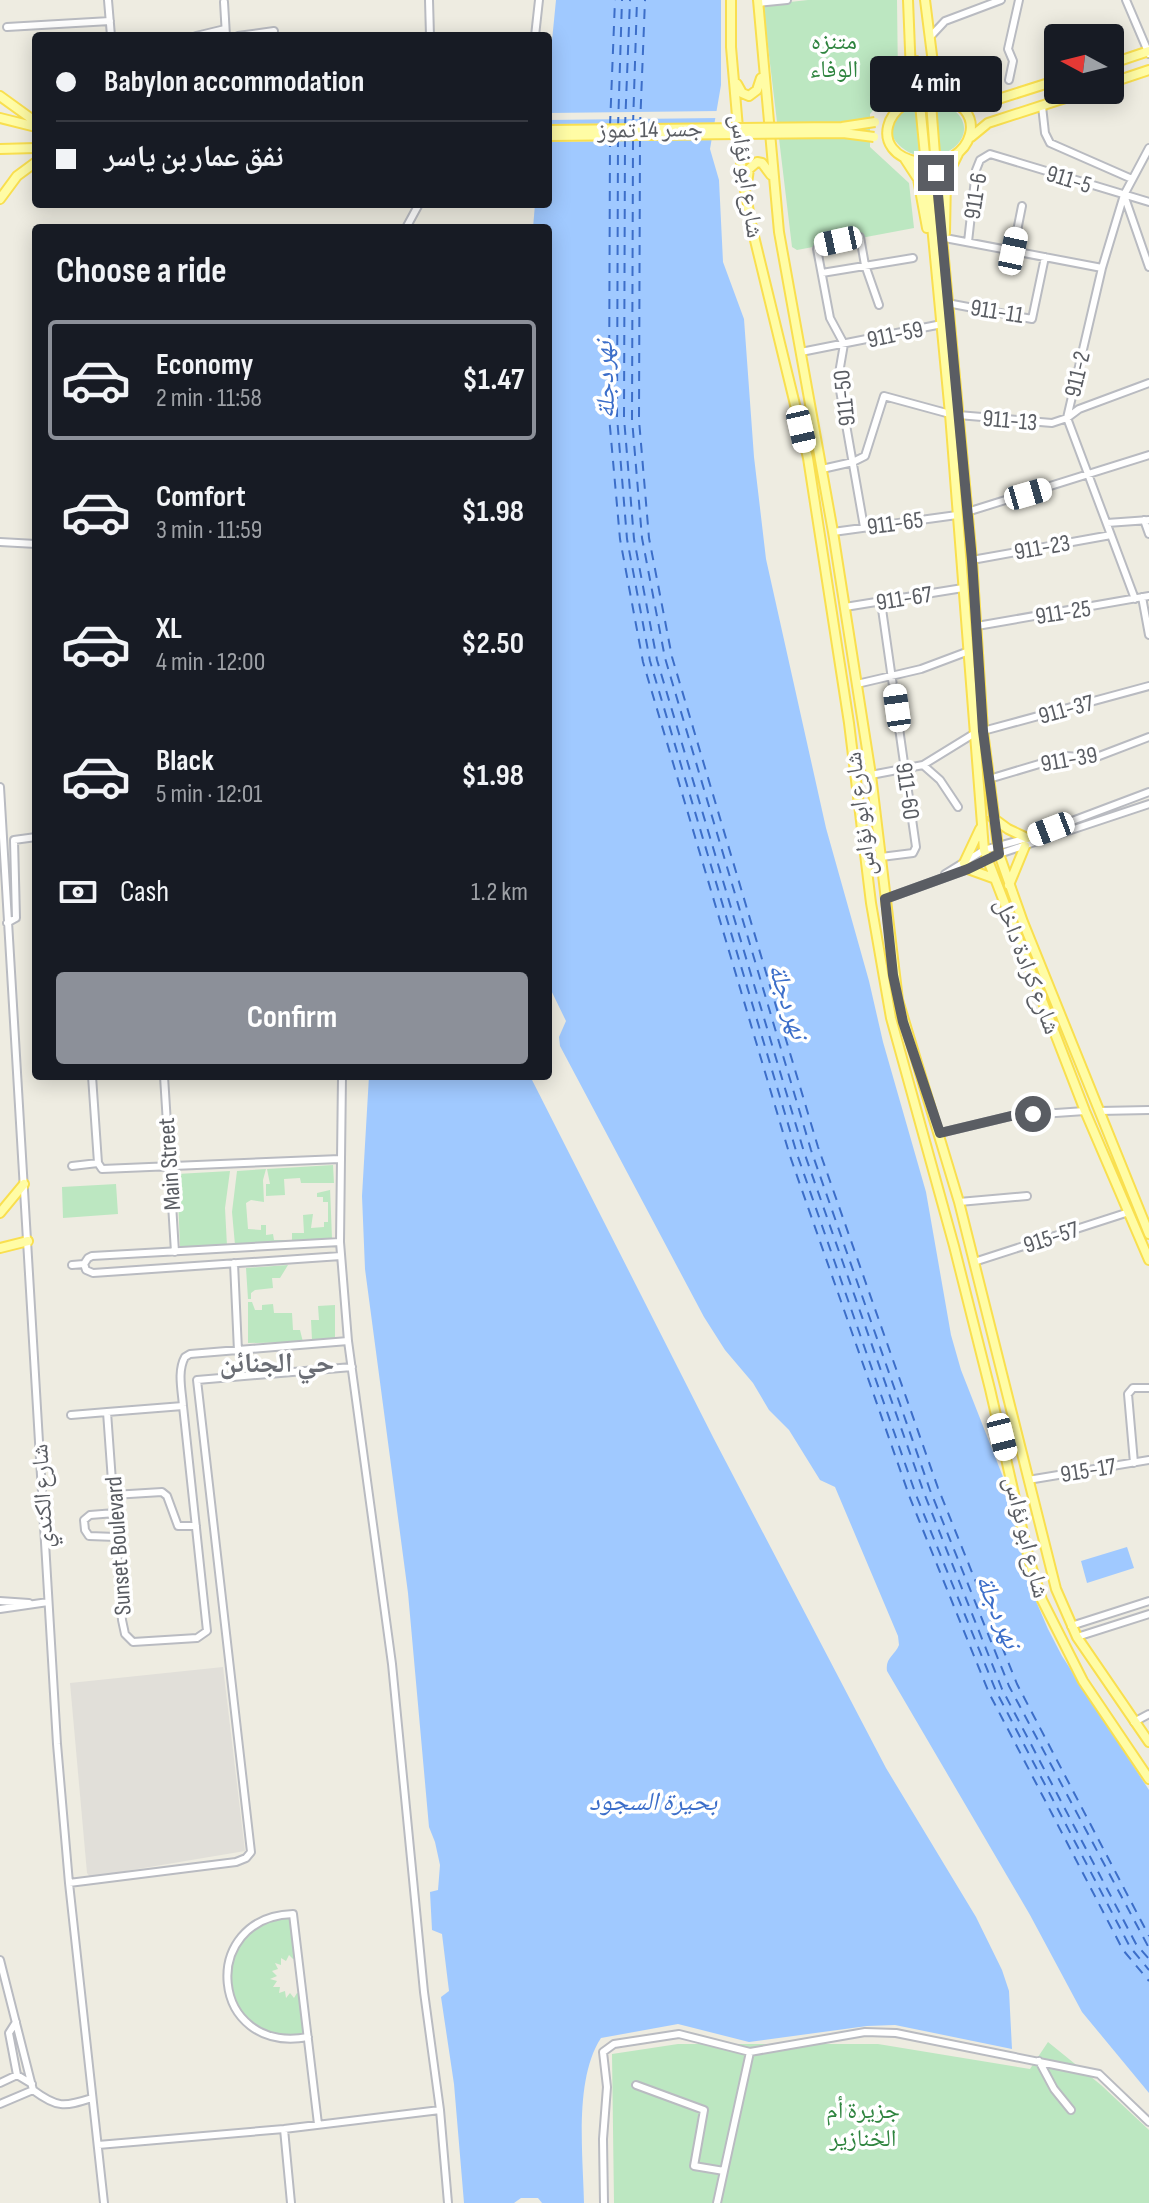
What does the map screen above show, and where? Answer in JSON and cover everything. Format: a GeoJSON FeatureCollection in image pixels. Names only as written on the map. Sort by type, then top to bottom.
{"type":"FeatureCollection","features":[{"type":"Feature","properties":{"kind":"main road","name":"شارع ابو نؤاس"},"geometry":{"type":"LineString","coordinates":[[731,0],[731,47],[742,174],[752,228],[808,458],[837,638],[871,903],[888,1004],[984,1365],[1029,1559],[1042,1600],[1083,1681],[1149,1779]]}},
{"type":"Feature","properties":{"kind":"main road"},"geometry":{"type":"LineString","coordinates":[[909,0],[919,89]]}},
{"type":"Feature","properties":{"kind":"main road"},"geometry":{"type":"LineString","coordinates":[[903,103],[911,74],[909,0]]}},
{"type":"Feature","properties":{"kind":"main road"},"geometry":{"type":"LineString","coordinates":[[924,0],[934,71],[971,122],[968,141]]}},
{"type":"Feature","properties":{"kind":"main road"},"geometry":{"type":"LineString","coordinates":[[924,0],[930,88]]}},
{"type":"Feature","properties":{"kind":"main road","name":"شارع ابو نؤاس"},"geometry":{"type":"LineString","coordinates":[[758,1],[776,203],[857,684],[871,775],[893,975],[903,1022],[959,1202],[1056,1589],[1077,1637],[1149,1742]]}},
{"type":"Feature","properties":{"kind":"main road"},"geometry":{"type":"LineString","coordinates":[[731,47],[738,87],[745,96],[753,95],[761,83],[761,38]]}},
{"type":"Feature","properties":{"kind":"main road"},"geometry":{"type":"LineString","coordinates":[[1124,60],[1149,52]]}},
{"type":"Feature","properties":{"kind":"main road"},"geometry":{"type":"LineString","coordinates":[[1124,78],[1149,70]]}},
{"type":"Feature","properties":{"kind":"main road"},"geometry":{"type":"LineString","coordinates":[[940,274],[915,173],[891,145],[887,131],[892,113],[903,103],[928,96],[954,102],[987,101],[1044,84]]}},
{"type":"Feature","properties":{"kind":"main road"},"geometry":{"type":"LineString","coordinates":[[0,96],[32,122]]}},
{"type":"Feature","properties":{"kind":"main road"},"geometry":{"type":"LineString","coordinates":[[920,104],[930,155],[931,103]]}},
{"type":"Feature","properties":{"kind":"main road"},"geometry":{"type":"LineString","coordinates":[[940,274],[945,238],[946,178],[959,152],[988,123],[1048,104]]}},
{"type":"Feature","properties":{"kind":"main road","name":"جسر 14 تموز"},"geometry":{"type":"LineString","coordinates":[[552,130],[842,127],[875,122],[892,113]]}},
{"type":"Feature","properties":{"kind":"main road"},"geometry":{"type":"LineString","coordinates":[[0,118],[32,124]]}},
{"type":"Feature","properties":{"kind":"main road","name":"جسر 14 تموز"},"geometry":{"type":"LineString","coordinates":[[552,136],[843,133],[874,137],[891,145]]}},
{"type":"Feature","properties":{"kind":"main road"},"geometry":{"type":"LineString","coordinates":[[0,149],[32,148]]}},
{"type":"Feature","properties":{"kind":"main road"},"geometry":{"type":"LineString","coordinates":[[902,155],[916,161],[931,162],[959,152]]}},
{"type":"Feature","properties":{"kind":"main road"},"geometry":{"type":"LineString","coordinates":[[752,228],[747,177],[753,164],[762,163],[771,173],[776,203]]}},
{"type":"Feature","properties":{"kind":"main road"},"geometry":{"type":"LineString","coordinates":[[0,199],[17,176],[32,165]]}},
{"type":"Feature","properties":{"kind":"main road"},"geometry":{"type":"LineString","coordinates":[[931,173],[940,274]]}},
{"type":"Feature","properties":{"kind":"main road","name":"شارع كرادة داخل"},"geometry":{"type":"LineString","coordinates":[[940,274],[947,303],[957,515],[969,651],[998,851],[1009,886],[1099,1111],[1149,1260]]}},
{"type":"Feature","properties":{"kind":"main road","name":"شارع كرادة داخل"},"geometry":{"type":"LineString","coordinates":[[940,274],[942,324],[972,560],[984,850],[1085,1111],[1133,1210],[1149,1234]]}},
{"type":"Feature","properties":{"kind":"main road"},"geometry":{"type":"LineString","coordinates":[[993,818],[1026,842],[1009,886]]}},
{"type":"Feature","properties":{"kind":"main road"},"geometry":{"type":"LineString","coordinates":[[981,824],[966,866],[995,879]]}},
{"type":"Feature","properties":{"kind":"main road"},"geometry":{"type":"LineString","coordinates":[[0,1213],[24,1184]]}},
{"type":"Feature","properties":{"kind":"main road"},"geometry":{"type":"LineString","coordinates":[[0,1248],[28,1241]]}},
{"type":"Feature","properties":{"kind":"street"},"geometry":{"type":"LineString","coordinates":[[108,0],[111,32]]}},
{"type":"Feature","properties":{"kind":"street"},"geometry":{"type":"LineString","coordinates":[[429,0],[430,32]]}},
{"type":"Feature","properties":{"kind":"street"},"geometry":{"type":"LineString","coordinates":[[535,32],[539,0]]}},
{"type":"Feature","properties":{"kind":"street"},"geometry":{"type":"LineString","coordinates":[[758,1],[787,0]]}},
{"type":"Feature","properties":{"kind":"street"},"geometry":{"type":"LineString","coordinates":[[930,37],[945,21],[1001,0]]}},
{"type":"Feature","properties":{"kind":"street"},"geometry":{"type":"LineString","coordinates":[[1009,80],[1013,61],[1008,49],[1019,0]]}},
{"type":"Feature","properties":{"kind":"street"},"geometry":{"type":"LineString","coordinates":[[1126,0],[1149,52]]}},
{"type":"Feature","properties":{"kind":"street"},"geometry":{"type":"LineString","coordinates":[[224,2],[225,32]]}},
{"type":"Feature","properties":{"kind":"street"},"geometry":{"type":"LineString","coordinates":[[7,27],[110,21]]}},
{"type":"Feature","properties":{"kind":"street"},"geometry":{"type":"LineString","coordinates":[[267,32],[274,31]]}},
{"type":"Feature","properties":{"kind":"street"},"geometry":{"type":"LineString","coordinates":[[1042,106],[1045,133],[1050,143],[1132,179]]}},
{"type":"Feature","properties":{"kind":"street","name":"911-2"},"geometry":{"type":"LineString","coordinates":[[1149,148],[1124,195],[1102,268],[1067,418],[1111,535],[1142,597],[1149,635]]}},
{"type":"Feature","properties":{"kind":"street","name":"911-5"},"geometry":{"type":"LineString","coordinates":[[990,154],[1149,202]]}},
{"type":"Feature","properties":{"kind":"street","name":"911-6"},"geometry":{"type":"LineString","coordinates":[[968,242],[976,170],[981,159],[990,154]]}},
{"type":"Feature","properties":{"kind":"street"},"geometry":{"type":"LineString","coordinates":[[1124,195],[1149,267]]}},
{"type":"Feature","properties":{"kind":"street"},"geometry":{"type":"LineString","coordinates":[[1013,251],[1022,206]]}},
{"type":"Feature","properties":{"kind":"street"},"geometry":{"type":"LineString","coordinates":[[879,305],[865,265],[860,237],[819,245],[817,249],[822,273],[865,265],[913,258]]}},
{"type":"Feature","properties":{"kind":"street"},"geometry":{"type":"LineString","coordinates":[[945,238],[1102,268]]}},
{"type":"Feature","properties":{"kind":"street","name":"911-11"},"geometry":{"type":"LineString","coordinates":[[947,303],[1032,319],[1045,257]]}},
{"type":"Feature","properties":{"kind":"street","name":"911-50"},"geometry":{"type":"LineString","coordinates":[[822,273],[830,318],[844,344],[838,379],[864,527]]}},
{"type":"Feature","properties":{"kind":"street","name":"911-59"},"geometry":{"type":"LineString","coordinates":[[801,352],[942,324]]}},
{"type":"Feature","properties":{"kind":"street","name":"911-13"},"geometry":{"type":"LineString","coordinates":[[853,462],[865,456],[884,396],[954,414],[1052,423],[1067,418],[1079,409],[1149,383]]}},
{"type":"Feature","properties":{"kind":"street"},"geometry":{"type":"LineString","coordinates":[[967,512],[1149,458]]}},
{"type":"Feature","properties":{"kind":"street"},"geometry":{"type":"LineString","coordinates":[[822,469],[853,462]]}},
{"type":"Feature","properties":{"kind":"street","name":"911-65"},"geometry":{"type":"LineString","coordinates":[[833,532],[957,515]]}},
{"type":"Feature","properties":{"kind":"street"},"geometry":{"type":"LineString","coordinates":[[1107,523],[1147,520],[1149,534]]}},
{"type":"Feature","properties":{"kind":"street","name":"911-23"},"geometry":{"type":"LineString","coordinates":[[972,560],[1111,535]]}},
{"type":"Feature","properties":{"kind":"street"},"geometry":{"type":"LineString","coordinates":[[0,542],[32,544]]}},
{"type":"Feature","properties":{"kind":"street","name":"911-67"},"geometry":{"type":"LineString","coordinates":[[845,607],[963,588]]}},
{"type":"Feature","properties":{"kind":"street","name":"911-25"},"geometry":{"type":"LineString","coordinates":[[977,626],[1142,597]]}},
{"type":"Feature","properties":{"kind":"street","name":"911-60"},"geometry":{"type":"LineString","coordinates":[[881,602],[916,850],[881,857]]}},
{"type":"Feature","properties":{"kind":"street"},"geometry":{"type":"LineString","coordinates":[[857,684],[892,677],[969,651]]}},
{"type":"Feature","properties":{"kind":"street","name":"911-37"},"geometry":{"type":"LineString","coordinates":[[871,775],[923,765],[979,732],[1149,686]]}},
{"type":"Feature","properties":{"kind":"street","name":"911-39"},"geometry":{"type":"LineString","coordinates":[[989,779],[1066,756],[1094,758],[1149,737]]}},
{"type":"Feature","properties":{"kind":"street"},"geometry":{"type":"LineString","coordinates":[[923,765],[940,780],[958,807]]}},
{"type":"Feature","properties":{"kind":"street","name":"شارع الكندي"},"geometry":{"type":"LineString","coordinates":[[0,787],[48,1602],[69,1883],[104,2203]]}},
{"type":"Feature","properties":{"kind":"street"},"geometry":{"type":"LineString","coordinates":[[1026,842],[1149,792]]}},
{"type":"Feature","properties":{"kind":"street"},"geometry":{"type":"LineString","coordinates":[[966,866],[984,850],[998,851],[1149,804]]}},
{"type":"Feature","properties":{"kind":"street"},"geometry":{"type":"LineString","coordinates":[[7,923],[16,918],[14,840],[32,838]]}},
{"type":"Feature","properties":{"kind":"street"},"geometry":{"type":"LineString","coordinates":[[885,899],[966,866],[987,861],[998,851]]}},
{"type":"Feature","properties":{"kind":"street"},"geometry":{"type":"LineString","coordinates":[[92,1080],[98,1163],[102,1169],[340,1159]]}},
{"type":"Feature","properties":{"kind":"street","name":"Main Street"},"geometry":{"type":"LineString","coordinates":[[164,1080],[175,1252],[182,1258],[177,1267]]}},
{"type":"Feature","properties":{"kind":"street"},"geometry":{"type":"LineString","coordinates":[[342,1080],[340,1242],[348,1341],[392,1664],[448,2203]]}},
{"type":"Feature","properties":{"kind":"street"},"geometry":{"type":"LineString","coordinates":[[1099,1111],[1149,1110]]}},
{"type":"Feature","properties":{"kind":"street"},"geometry":{"type":"LineString","coordinates":[[940,1133],[1011,1116],[1085,1111]]}},
{"type":"Feature","properties":{"kind":"street"},"geometry":{"type":"LineString","coordinates":[[72,1166],[98,1163]]}},
{"type":"Feature","properties":{"kind":"street"},"geometry":{"type":"LineString","coordinates":[[959,1202],[1027,1196]]}},
{"type":"Feature","properties":{"kind":"street","name":"915-57"},"geometry":{"type":"LineString","coordinates":[[974,1262],[1149,1206]]}},
{"type":"Feature","properties":{"kind":"street"},"geometry":{"type":"LineString","coordinates":[[84,1264],[92,1256],[340,1242]]}},
{"type":"Feature","properties":{"kind":"street"},"geometry":{"type":"LineString","coordinates":[[290,1245],[291,1259]]}},
{"type":"Feature","properties":{"kind":"street"},"geometry":{"type":"LineString","coordinates":[[233,1249],[240,1255],[234,1263],[238,1351]]}},
{"type":"Feature","properties":{"kind":"street"},"geometry":{"type":"LineString","coordinates":[[84,1264],[86,1270],[93,1273],[341,1256]]}},
{"type":"Feature","properties":{"kind":"street"},"geometry":{"type":"LineString","coordinates":[[72,1265],[84,1264]]}},
{"type":"Feature","properties":{"kind":"street","name":"Sunset Boulevard"},"geometry":{"type":"LineString","coordinates":[[107,1412],[125,1634],[133,1642],[197,1638],[207,1631],[183,1406],[180,1368],[185,1357],[348,1341]]}},
{"type":"Feature","properties":{"kind":"street"},"geometry":{"type":"LineString","coordinates":[[69,1883],[236,1862],[249,1856],[197,1380],[352,1367]]}},
{"type":"Feature","properties":{"kind":"street"},"geometry":{"type":"LineString","coordinates":[[1134,1463],[1128,1394],[1133,1388],[1149,1388]]}},
{"type":"Feature","properties":{"kind":"street"},"geometry":{"type":"LineString","coordinates":[[71,1415],[183,1406]]}},
{"type":"Feature","properties":{"kind":"street","name":"915-17"},"geometry":{"type":"LineString","coordinates":[[1028,1480],[1149,1460]]}},
{"type":"Feature","properties":{"kind":"street"},"geometry":{"type":"LineString","coordinates":[[113,1495],[162,1492],[169,1500],[178,1526],[196,1526]]}},
{"type":"Feature","properties":{"kind":"street"},"geometry":{"type":"LineString","coordinates":[[115,1513],[90,1515],[84,1520],[84,1526],[89,1536],[116,1537]]}},
{"type":"Feature","properties":{"kind":"street"},"geometry":{"type":"LineString","coordinates":[[0,1601],[33,1603]]}},
{"type":"Feature","properties":{"kind":"street"},"geometry":{"type":"LineString","coordinates":[[1071,1626],[1149,1601]]}},
{"type":"Feature","properties":{"kind":"street"},"geometry":{"type":"LineString","coordinates":[[0,1609],[48,1602]]}},
{"type":"Feature","properties":{"kind":"street"},"geometry":{"type":"LineString","coordinates":[[1077,1637],[1149,1614]]}},
{"type":"Feature","properties":{"kind":"street"},"geometry":{"type":"LineString","coordinates":[[1134,1722],[1149,1714]]}},
{"type":"Feature","properties":{"kind":"street"},"geometry":{"type":"LineString","coordinates":[[308,2037],[275,2039],[260,2033],[238,2014],[228,1991],[229,1962],[236,1945],[253,1926],[278,1915],[293,1914],[308,2037],[318,2124]]}},
{"type":"Feature","properties":{"kind":"street"},"geometry":{"type":"LineString","coordinates":[[0,1960],[32,2087]]}},
{"type":"Feature","properties":{"kind":"street"},"geometry":{"type":"LineString","coordinates":[[16,2022],[9,2033],[9,2042],[17,2075],[49,2102],[58,2105],[92,2098]]}},
{"type":"Feature","properties":{"kind":"street"},"geometry":{"type":"LineString","coordinates":[[604,2203],[603,2139],[607,2087],[603,2052],[614,2044],[679,2034],[750,2052],[880,2031],[1099,2074],[1149,2122]]}},
{"type":"Feature","properties":{"kind":"street"},"geometry":{"type":"LineString","coordinates":[[717,2203],[750,2052]]}},
{"type":"Feature","properties":{"kind":"street"},"geometry":{"type":"LineString","coordinates":[[1039,2061],[1054,2089],[1071,2110]]}},
{"type":"Feature","properties":{"kind":"street"},"geometry":{"type":"LineString","coordinates":[[0,2083],[17,2075]]}},
{"type":"Feature","properties":{"kind":"street"},"geometry":{"type":"LineString","coordinates":[[636,2085],[704,2110],[694,2166],[724,2171]]}},
{"type":"Feature","properties":{"kind":"street"},"geometry":{"type":"LineString","coordinates":[[0,2104],[32,2087]]}},
{"type":"Feature","properties":{"kind":"street"},"geometry":{"type":"LineString","coordinates":[[98,2145],[284,2129],[440,2110]]}},
{"type":"Feature","properties":{"kind":"street"},"geometry":{"type":"LineString","coordinates":[[284,2129],[291,2203]]}},
{"type":"Feature","properties":{"kind":"shaded area"},"geometry":{"type":"Polygon","coordinates":[[[223,1667],[245,1851],[90,1877],[87,1873],[70,1683],[223,1667]]]}},
{"type":"Feature","properties":{"kind":"green space","name":"متنزه الوفاء"},"geometry":{"type":"Polygon","coordinates":[[[808,0],[897,0],[898,82],[870,114],[870,147],[909,183],[914,228],[797,250],[792,247],[763,5],[808,0]]]}},
{"type":"Feature","properties":{"kind":"green space"},"geometry":{"type":"Polygon","coordinates":[[[933,101],[955,111],[964,127],[959,143],[938,156],[933,101]]]}},
{"type":"Feature","properties":{"kind":"green space"},"geometry":{"type":"Polygon","coordinates":[[[918,102],[924,157],[901,147],[891,127],[900,112],[918,102]]]}},
{"type":"Feature","properties":{"kind":"green space"},"geometry":{"type":"Polygon","coordinates":[[[333,1165],[334,1183],[301,1183],[300,1178],[284,1179],[285,1195],[266,1196],[266,1184],[270,1184],[267,1169],[333,1165]]]}},
{"type":"Feature","properties":{"kind":"green space"},"geometry":{"type":"Polygon","coordinates":[[[266,1169],[264,1202],[251,1200],[246,1203],[248,1229],[261,1230],[261,1225],[266,1225],[266,1235],[273,1234],[274,1240],[285,1240],[285,1243],[235,1245],[232,1212],[237,1171],[266,1169]]]}},
{"type":"Feature","properties":{"kind":"green space"},"geometry":{"type":"Polygon","coordinates":[[[230,1171],[225,1208],[227,1246],[182,1249],[177,1174],[230,1171]]]}},
{"type":"Feature","properties":{"kind":"green space"},"geometry":{"type":"Polygon","coordinates":[[[116,1184],[118,1214],[63,1218],[62,1187],[116,1184]]]}},
{"type":"Feature","properties":{"kind":"green space"},"geometry":{"type":"Polygon","coordinates":[[[330,1187],[332,1239],[292,1243],[292,1233],[304,1233],[303,1215],[313,1214],[311,1228],[324,1227],[324,1222],[328,1222],[328,1202],[323,1202],[323,1197],[317,1197],[317,1193],[330,1190],[330,1187]]]}},
{"type":"Feature","properties":{"kind":"green space"},"geometry":{"type":"Polygon","coordinates":[[[288,1265],[280,1278],[272,1278],[273,1288],[255,1290],[248,1299],[246,1268],[288,1265]]]}},
{"type":"Feature","properties":{"kind":"green space"},"geometry":{"type":"Polygon","coordinates":[[[248,1302],[252,1302],[255,1310],[262,1310],[262,1305],[273,1304],[274,1313],[292,1313],[293,1330],[300,1330],[303,1342],[248,1343],[248,1302]]]}},
{"type":"Feature","properties":{"kind":"green space"},"geometry":{"type":"Polygon","coordinates":[[[335,1305],[335,1338],[312,1340],[311,1320],[319,1320],[318,1306],[335,1305]]]}},
{"type":"Feature","properties":{"kind":"green space"},"geometry":{"type":"Polygon","coordinates":[[[292,1917],[296,1958],[289,1955],[286,1961],[281,1958],[281,1965],[275,1963],[278,1969],[272,1971],[277,1976],[270,1979],[277,1981],[273,1987],[280,1987],[279,1993],[285,1991],[286,1998],[290,1993],[294,1998],[297,1993],[300,1994],[304,2035],[279,2036],[264,2032],[241,2012],[231,1983],[231,1968],[235,1953],[247,1934],[265,1923],[292,1917]]]}},
{"type":"Feature","properties":{"kind":"green space","name":"جزيرة أم الخنازير"},"geometry":{"type":"Polygon","coordinates":[[[1048,2042],[1149,2130],[1149,2203],[614,2203],[612,2054],[678,2044],[878,2044],[1030,2069],[1048,2042]]]}},
{"type":"Feature","properties":{"kind":"water","name":"نهر دجلة"},"geometry":{"type":"Polygon","coordinates":[[[556,0],[721,0],[721,85],[710,149],[719,180],[723,262],[744,319],[754,457],[766,559],[826,828],[926,1192],[951,1335],[961,1370],[1005,1482],[1036,1601],[1048,1629],[1062,1656],[1149,1790],[1149,2093],[1082,2012],[1030,1915],[887,1671],[889,1660],[899,1645],[898,1636],[835,1487],[820,1480],[789,1430],[769,1410],[704,1317],[560,1046],[559,1037],[566,1021],[552,992],[552,224],[533,224],[535,208],[552,208],[552,40],[556,0]]]}},
{"type":"Feature","properties":{"kind":"water","name":"بحيرة السجود"},"geometry":{"type":"Polygon","coordinates":[[[369,1080],[532,1080],[714,1439],[886,1768],[976,1917],[1009,1991],[1012,2049],[895,2025],[749,2042],[678,2024],[601,2038],[592,2055],[583,2096],[584,2203],[542,2203],[538,2198],[521,2198],[514,2203],[464,2203],[454,2084],[441,1997],[449,1991],[442,1934],[432,1930],[430,1892],[438,1890],[440,1865],[429,1827],[408,1593],[365,1269],[362,1196],[369,1080]]]}},
{"type":"Feature","properties":{"kind":"water"},"geometry":{"type":"Polygon","coordinates":[[[1127,1547],[1134,1568],[1087,1583],[1081,1561],[1127,1547]]]}},
{"type":"Feature","properties":{"kind":"pier"},"geometry":{"type":"Polygon","coordinates":[[[719,111],[718,118],[552,120],[552,113],[719,111]]]}},
{"type":"Feature","properties":{"kind":"pier"},"geometry":{"type":"Polygon","coordinates":[[[718,123],[715,140],[552,142],[552,124],[718,123]]]}},
{"type":"Feature","properties":{"kind":"ferry route"},"geometry":{"type":"LineString","coordinates":[[610,126],[615,0]]}},
{"type":"Feature","properties":{"kind":"ferry route"},"geometry":{"type":"LineString","coordinates":[[618,127],[622,0]]}},
{"type":"Feature","properties":{"kind":"ferry route"},"geometry":{"type":"LineString","coordinates":[[625,127],[630,0]]}},
{"type":"Feature","properties":{"kind":"ferry route"},"geometry":{"type":"LineString","coordinates":[[633,125],[637,0]]}},
{"type":"Feature","properties":{"kind":"ferry route"},"geometry":{"type":"LineString","coordinates":[[640,127],[645,0]]}},
{"type":"Feature","properties":{"kind":"ferry route"},"geometry":{"type":"LineString","coordinates":[[610,137],[609,416],[620,539],[643,662],[790,1156],[910,1498],[989,1693],[1123,1950],[1149,1981]]}},
{"type":"Feature","properties":{"kind":"ferry route"},"geometry":{"type":"LineString","coordinates":[[618,137],[617,417],[627,539],[650,661],[797,1154],[916,1495],[996,1691],[1130,1947],[1149,1970]]}},
{"type":"Feature","properties":{"kind":"ferry route"},"geometry":{"type":"LineString","coordinates":[[625,137],[624,418],[634,539],[657,660],[804,1152],[924,1493],[1002,1689],[1136,1944],[1149,1959]]}},
{"type":"Feature","properties":{"kind":"ferry route"},"geometry":{"type":"LineString","coordinates":[[640,137],[639,420],[649,538],[672,657],[818,1147],[938,1488],[1017,1684],[1149,1936]]}},
{"type":"Feature","properties":{"kind":"ferry route"},"geometry":{"type":"LineString","coordinates":[[633,140],[632,419],[642,538],[665,658],[811,1150],[930,1490],[1009,1686],[1149,1948]]}},
{"type":"Feature","properties":{"kind":"district","name":"حي الجنائن"},"geometry":{"type":"Point","coordinates":[277,1362]}},
{"type":"Feature","properties":{"kind":"route"},"geometry":{"type":"LineString","coordinates":[[936,173],[972,560],[983,731],[999,854],[968,869],[885,899],[890,951],[903,1022],[940,1133],[1011,1116],[1033,1114]]}}]}
